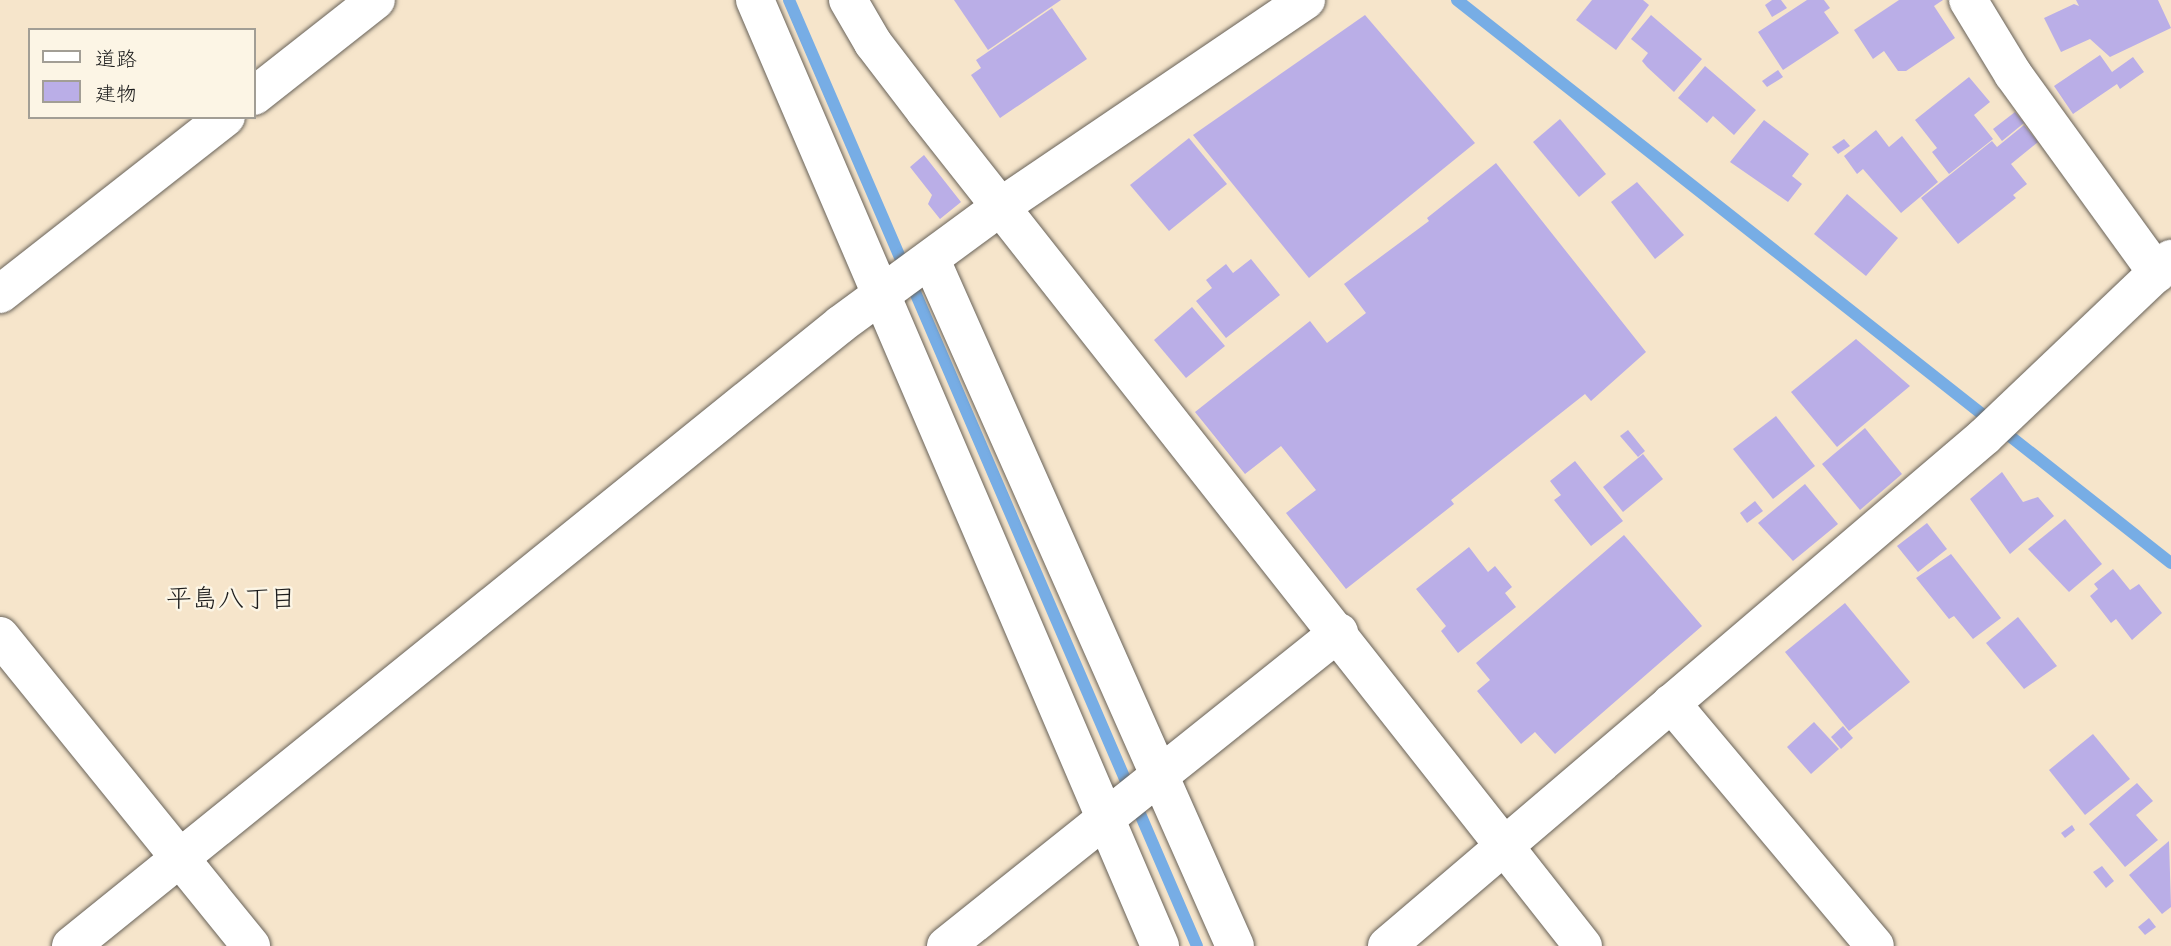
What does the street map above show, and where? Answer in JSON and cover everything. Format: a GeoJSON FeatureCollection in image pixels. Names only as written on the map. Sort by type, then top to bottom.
{"type":"FeatureCollection","features":[{"type":"Feature","properties":{"kind":"street"},"geometry":{"type":"LineString","coordinates":[[256,94],[376,0]]}},
{"type":"Feature","properties":{"kind":"street"},"geometry":{"type":"LineString","coordinates":[[755,0],[909,275],[1134,796],[1235,946]]}},
{"type":"Feature","properties":{"kind":"street"},"geometry":{"type":"LineString","coordinates":[[848,0],[881,53],[1339,632],[1583,946]]}},
{"type":"Feature","properties":{"kind":"street"},"geometry":{"type":"LineString","coordinates":[[71,946],[909,275],[1003,205],[1306,0]]}},
{"type":"Feature","properties":{"kind":"street"},"geometry":{"type":"LineString","coordinates":[[1387,946],[1508,847],[1671,702],[1991,430],[2164,266],[2013,74],[1968,0]]}},
{"type":"Feature","properties":{"kind":"street"},"geometry":{"type":"LineString","coordinates":[[0,294],[223,119]]}},
{"type":"Feature","properties":{"kind":"street"},"geometry":{"type":"LineString","coordinates":[[909,275],[1134,796],[1160,946]]}},
{"type":"Feature","properties":{"kind":"street"},"geometry":{"type":"LineString","coordinates":[[946,946],[1339,632]]}},
{"type":"Feature","properties":{"kind":"street"},"geometry":{"type":"LineString","coordinates":[[0,636],[251,946]]}},
{"type":"Feature","properties":{"kind":"street"},"geometry":{"type":"LineString","coordinates":[[1671,702],[1875,946]]}},
{"type":"Feature","properties":{"kind":"building"},"geometry":{"type":"Polygon","coordinates":[[[954,0],[1061,0],[988,50],[954,0]]]}},
{"type":"Feature","properties":{"kind":"building"},"geometry":{"type":"Polygon","coordinates":[[[1592,0],[1643,0],[1649,5],[1616,50],[1576,20],[1592,0]]]}},
{"type":"Feature","properties":{"kind":"building"},"geometry":{"type":"Polygon","coordinates":[[[1772,0],[1781,0],[1787,8],[1772,17],[1765,5],[1772,0]]]}},
{"type":"Feature","properties":{"kind":"building"},"geometry":{"type":"Polygon","coordinates":[[[1807,0],[1824,0],[1830,8],[1824,12],[1839,33],[1783,70],[1758,32],[1807,0]]]}},
{"type":"Feature","properties":{"kind":"building"},"geometry":{"type":"Polygon","coordinates":[[[1899,0],[1943,0],[1934,6],[1955,38],[1906,71],[1898,71],[1884,51],[1873,59],[1854,30],[1899,0]]]}},
{"type":"Feature","properties":{"kind":"building"},"geometry":{"type":"Polygon","coordinates":[[[2076,0],[2158,0],[2171,28],[2110,57],[2090,39],[2061,52],[2044,18],[2074,4],[2079,6],[2076,0]]]}},
{"type":"Feature","properties":{"kind":"building"},"geometry":{"type":"Polygon","coordinates":[[[1052,8],[1087,59],[1000,118],[971,75],[981,68],[976,60],[1052,8]]]}},
{"type":"Feature","properties":{"kind":"building"},"geometry":{"type":"Polygon","coordinates":[[[1365,15],[1475,143],[1309,278],[1193,135],[1365,15]]]}},
{"type":"Feature","properties":{"kind":"building"},"geometry":{"type":"Polygon","coordinates":[[[1651,15],[1702,59],[1674,92],[1642,61],[1648,53],[1631,39],[1651,15]]]}},
{"type":"Feature","properties":{"kind":"building"},"geometry":{"type":"Polygon","coordinates":[[[2100,55],[2112,72],[2133,57],[2144,72],[2120,89],[2117,84],[2073,114],[2054,86],[2100,55]]]}},
{"type":"Feature","properties":{"kind":"building"},"geometry":{"type":"Polygon","coordinates":[[[1705,66],[1756,110],[1734,135],[1713,116],[1707,123],[1678,98],[1705,66]]]}},
{"type":"Feature","properties":{"kind":"building"},"geometry":{"type":"Polygon","coordinates":[[[1778,70],[1783,77],[1767,87],[1762,81],[1778,70]]]}},
{"type":"Feature","properties":{"kind":"building"},"geometry":{"type":"Polygon","coordinates":[[[1969,77],[1990,102],[1974,115],[1993,139],[1949,174],[1932,152],[1937,148],[1915,120],[1969,77]]]}},
{"type":"Feature","properties":{"kind":"building"},"geometry":{"type":"Polygon","coordinates":[[[2015,112],[2024,123],[2002,141],[1993,129],[2015,112]]]}},
{"type":"Feature","properties":{"kind":"building"},"geometry":{"type":"Polygon","coordinates":[[[1560,119],[1606,174],[1579,197],[1533,142],[1560,119]]]}},
{"type":"Feature","properties":{"kind":"building"},"geometry":{"type":"Polygon","coordinates":[[[1764,120],[1809,154],[1792,176],[1802,184],[1788,202],[1730,162],[1764,120]]]}},
{"type":"Feature","properties":{"kind":"building"},"geometry":{"type":"Polygon","coordinates":[[[2024,125],[2038,142],[2011,164],[2027,184],[2013,195],[2016,198],[1958,244],[1921,198],[1992,141],[1997,147],[2024,125]]]}},
{"type":"Feature","properties":{"kind":"building"},"geometry":{"type":"Polygon","coordinates":[[[1876,130],[1889,147],[1902,136],[1938,182],[1901,213],[1863,169],[1857,174],[1844,156],[1876,130]]]}},
{"type":"Feature","properties":{"kind":"building"},"geometry":{"type":"Polygon","coordinates":[[[1189,138],[1227,184],[1169,231],[1130,185],[1189,138]]]}},
{"type":"Feature","properties":{"kind":"building"},"geometry":{"type":"Polygon","coordinates":[[[1844,139],[1850,146],[1838,154],[1832,147],[1844,139]]]}},
{"type":"Feature","properties":{"kind":"building"},"geometry":{"type":"Polygon","coordinates":[[[924,155],[961,202],[940,219],[928,204],[932,195],[910,167],[924,155]]]}},
{"type":"Feature","properties":{"kind":"building"},"geometry":{"type":"Polygon","coordinates":[[[1496,163],[1646,352],[1591,401],[1585,394],[1451,500],[1454,504],[1346,589],[1286,513],[1316,490],[1281,446],[1245,474],[1195,412],[1310,321],[1327,343],[1366,313],[1344,284],[1429,221],[1427,218],[1496,163]]]}},
{"type":"Feature","properties":{"kind":"building"},"geometry":{"type":"Polygon","coordinates":[[[1637,182],[1684,235],[1655,259],[1611,202],[1637,182]]]}},
{"type":"Feature","properties":{"kind":"building"},"geometry":{"type":"Polygon","coordinates":[[[1847,194],[1898,238],[1866,276],[1814,234],[1847,194]]]}},
{"type":"Feature","properties":{"kind":"building"},"geometry":{"type":"Polygon","coordinates":[[[1251,259],[1280,295],[1226,338],[1196,301],[1212,288],[1206,280],[1226,264],[1233,273],[1251,259]]]}},
{"type":"Feature","properties":{"kind":"building"},"geometry":{"type":"Polygon","coordinates":[[[1192,307],[1225,346],[1186,378],[1154,340],[1192,307]]]}},
{"type":"Feature","properties":{"kind":"building"},"geometry":{"type":"Polygon","coordinates":[[[1856,339],[1910,386],[1837,447],[1791,392],[1856,339]]]}},
{"type":"Feature","properties":{"kind":"building"},"geometry":{"type":"Polygon","coordinates":[[[1776,416],[1815,466],[1773,499],[1733,449],[1776,416]]]}},
{"type":"Feature","properties":{"kind":"building"},"geometry":{"type":"Polygon","coordinates":[[[1865,428],[1902,474],[1860,510],[1822,464],[1865,428]]]}},
{"type":"Feature","properties":{"kind":"building"},"geometry":{"type":"Polygon","coordinates":[[[1628,430],[1645,451],[1638,457],[1620,436],[1628,430]]]}},
{"type":"Feature","properties":{"kind":"building"},"geometry":{"type":"Polygon","coordinates":[[[1643,454],[1663,479],[1623,512],[1603,487],[1643,454]]]}},
{"type":"Feature","properties":{"kind":"building"},"geometry":{"type":"Polygon","coordinates":[[[1575,461],[1623,521],[1591,546],[1554,500],[1561,495],[1550,481],[1575,461]]]}},
{"type":"Feature","properties":{"kind":"building"},"geometry":{"type":"Polygon","coordinates":[[[2002,472],[2023,502],[2038,497],[2054,516],[2010,554],[1970,499],[2002,472]]]}},
{"type":"Feature","properties":{"kind":"building"},"geometry":{"type":"Polygon","coordinates":[[[1805,484],[1838,524],[1793,561],[1758,523],[1805,484]]]}},
{"type":"Feature","properties":{"kind":"building"},"geometry":{"type":"Polygon","coordinates":[[[1755,501],[1763,511],[1747,523],[1740,513],[1755,501]]]}},
{"type":"Feature","properties":{"kind":"building"},"geometry":{"type":"Polygon","coordinates":[[[2065,519],[2102,564],[2069,592],[2028,549],[2065,519]]]}},
{"type":"Feature","properties":{"kind":"building"},"geometry":{"type":"Polygon","coordinates":[[[1927,523],[1947,549],[1918,572],[1897,546],[1927,523]]]}},
{"type":"Feature","properties":{"kind":"building"},"geometry":{"type":"Polygon","coordinates":[[[1624,535],[1702,626],[1555,754],[1535,732],[1521,744],[1477,691],[1490,680],[1476,663],[1624,535]]]}},
{"type":"Feature","properties":{"kind":"building"},"geometry":{"type":"Polygon","coordinates":[[[1469,547],[1488,572],[1495,566],[1512,587],[1505,593],[1516,607],[1458,653],[1441,631],[1446,626],[1416,589],[1469,547]]]}},
{"type":"Feature","properties":{"kind":"building"},"geometry":{"type":"Polygon","coordinates":[[[1951,554],[2001,618],[1973,639],[1954,616],[1949,619],[1916,578],[1951,554]]]}},
{"type":"Feature","properties":{"kind":"building"},"geometry":{"type":"Polygon","coordinates":[[[2113,569],[2130,590],[2139,584],[2162,613],[2132,640],[2116,619],[2111,623],[2090,596],[2098,589],[2094,584],[2113,569]]]}},
{"type":"Feature","properties":{"kind":"building"},"geometry":{"type":"Polygon","coordinates":[[[1845,603],[1910,682],[1849,731],[1785,652],[1845,603]]]}},
{"type":"Feature","properties":{"kind":"building"},"geometry":{"type":"Polygon","coordinates":[[[2018,617],[2057,666],[2024,689],[1986,643],[2018,617]]]}},
{"type":"Feature","properties":{"kind":"building"},"geometry":{"type":"Polygon","coordinates":[[[1814,722],[1839,749],[1811,774],[1787,747],[1814,722]]]}},
{"type":"Feature","properties":{"kind":"building"},"geometry":{"type":"Polygon","coordinates":[[[1843,726],[1853,738],[1841,749],[1831,737],[1843,726]]]}},
{"type":"Feature","properties":{"kind":"building"},"geometry":{"type":"Polygon","coordinates":[[[2093,734],[2130,779],[2085,815],[2049,770],[2093,734]]]}},
{"type":"Feature","properties":{"kind":"building"},"geometry":{"type":"Polygon","coordinates":[[[2137,783],[2153,801],[2136,815],[2158,840],[2125,867],[2089,824],[2137,783]]]}},
{"type":"Feature","properties":{"kind":"building"},"geometry":{"type":"Polygon","coordinates":[[[2072,825],[2075,830],[2065,838],[2061,833],[2072,825]]]}},
{"type":"Feature","properties":{"kind":"building"},"geometry":{"type":"Polygon","coordinates":[[[2169,841],[2171,907],[2162,914],[2129,875],[2169,841]]]}},
{"type":"Feature","properties":{"kind":"building"},"geometry":{"type":"Polygon","coordinates":[[[2102,866],[2114,881],[2106,888],[2093,872],[2102,866]]]}},
{"type":"Feature","properties":{"kind":"building"},"geometry":{"type":"Polygon","coordinates":[[[2149,918],[2156,927],[2145,935],[2138,927],[2149,918]]]}},
{"type":"Feature","properties":{"kind":"waterway"},"geometry":{"type":"LineString","coordinates":[[789,0],[1197,946]]}},
{"type":"Feature","properties":{"kind":"waterway"},"geometry":{"type":"LineString","coordinates":[[1457,0],[2171,563]]}},
{"type":"Feature","properties":{"kind":"district","name":"平島八丁目"},"geometry":{"type":"Point","coordinates":[231,600]}}]}
